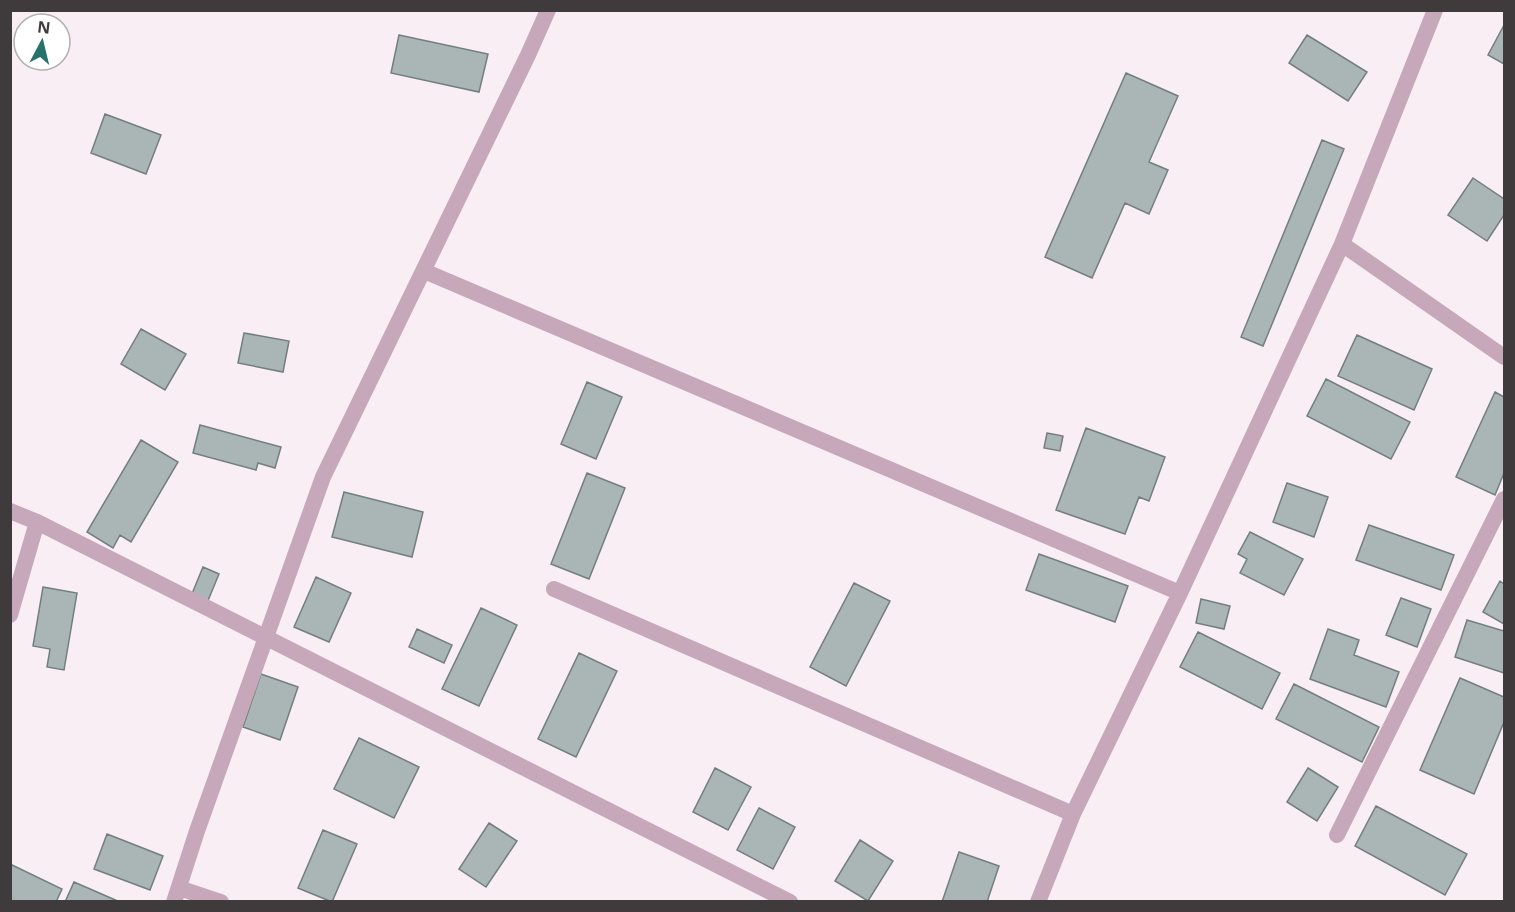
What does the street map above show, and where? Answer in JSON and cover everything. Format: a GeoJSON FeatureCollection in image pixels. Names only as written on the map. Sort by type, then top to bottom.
{"type":"FeatureCollection","features":[{"type":"Feature","properties":{"kind":"street"},"geometry":{"type":"LineString","coordinates":[[221,902],[176,895],[323,477],[548,10]]}},
{"type":"Feature","properties":{"kind":"street"},"geometry":{"type":"LineString","coordinates":[[1038,902],[1073,814],[1180,593],[1342,244],[1435,10]]}},
{"type":"Feature","properties":{"kind":"street"},"geometry":{"type":"LineString","coordinates":[[1342,244],[1504,357]]}},
{"type":"Feature","properties":{"kind":"street"},"geometry":{"type":"LineString","coordinates":[[424,271],[1180,593]]}},
{"type":"Feature","properties":{"kind":"street"},"geometry":{"type":"LineString","coordinates":[[1337,835],[1504,500]]}},
{"type":"Feature","properties":{"kind":"street"},"geometry":{"type":"LineString","coordinates":[[10,511],[37,522],[790,902]]}},
{"type":"Feature","properties":{"kind":"street"},"geometry":{"type":"LineString","coordinates":[[10,615],[37,522]]}},
{"type":"Feature","properties":{"kind":"street"},"geometry":{"type":"LineString","coordinates":[[554,589],[1073,814]]}},
{"type":"Feature","properties":{"kind":"building"},"geometry":{"type":"Polygon","coordinates":[[[1504,25],[1504,64],[1488,55],[1504,25]]]}},
{"type":"Feature","properties":{"kind":"building"},"geometry":{"type":"Polygon","coordinates":[[[399,35],[488,54],[479,92],[391,73],[399,35]]]}},
{"type":"Feature","properties":{"kind":"building"},"geometry":{"type":"Polygon","coordinates":[[[1307,35],[1367,72],[1348,101],[1289,63],[1307,35]]]}},
{"type":"Feature","properties":{"kind":"building"},"geometry":{"type":"Polygon","coordinates":[[[1126,73],[1178,96],[1149,162],[1168,170],[1149,214],[1125,203],[1092,278],[1045,257],[1126,73]]]}},
{"type":"Feature","properties":{"kind":"building"},"geometry":{"type":"Polygon","coordinates":[[[105,114],[161,135],[146,174],[91,153],[105,114]]]}},
{"type":"Feature","properties":{"kind":"building"},"geometry":{"type":"Polygon","coordinates":[[[1322,140],[1344,149],[1263,346],[1241,337],[1322,140]]]}},
{"type":"Feature","properties":{"kind":"building"},"geometry":{"type":"Polygon","coordinates":[[[1473,178],[1504,199],[1504,215],[1487,241],[1448,215],[1473,178]]]}},
{"type":"Feature","properties":{"kind":"building"},"geometry":{"type":"Polygon","coordinates":[[[141,329],[186,354],[165,390],[121,364],[141,329]]]}},
{"type":"Feature","properties":{"kind":"building"},"geometry":{"type":"Polygon","coordinates":[[[244,333],[289,341],[283,372],[238,363],[244,333]]]}},
{"type":"Feature","properties":{"kind":"building"},"geometry":{"type":"Polygon","coordinates":[[[1357,335],[1432,369],[1414,410],[1338,376],[1357,335]]]}},
{"type":"Feature","properties":{"kind":"building"},"geometry":{"type":"Polygon","coordinates":[[[1326,379],[1410,422],[1391,459],[1307,416],[1326,379]]]}},
{"type":"Feature","properties":{"kind":"building"},"geometry":{"type":"Polygon","coordinates":[[[587,382],[622,397],[596,459],[561,444],[587,382]]]}},
{"type":"Feature","properties":{"kind":"building"},"geometry":{"type":"Polygon","coordinates":[[[1495,392],[1504,397],[1504,473],[1495,495],[1456,477],[1495,392]]]}},
{"type":"Feature","properties":{"kind":"building"},"geometry":{"type":"Polygon","coordinates":[[[200,425],[281,447],[275,468],[258,463],[256,470],[193,453],[200,425]]]}},
{"type":"Feature","properties":{"kind":"building"},"geometry":{"type":"Polygon","coordinates":[[[1086,428],[1165,457],[1149,501],[1139,497],[1125,534],[1056,510],[1086,428]]]}},
{"type":"Feature","properties":{"kind":"building"},"geometry":{"type":"Polygon","coordinates":[[[1047,433],[1063,436],[1060,451],[1044,448],[1047,433]]]}},
{"type":"Feature","properties":{"kind":"building"},"geometry":{"type":"Polygon","coordinates":[[[141,440],[178,462],[131,542],[120,535],[113,548],[87,532],[141,440]]]}},
{"type":"Feature","properties":{"kind":"building"},"geometry":{"type":"Polygon","coordinates":[[[587,473],[625,488],[589,579],[551,564],[587,473]]]}},
{"type":"Feature","properties":{"kind":"building"},"geometry":{"type":"Polygon","coordinates":[[[1287,483],[1328,497],[1314,537],[1273,522],[1287,483]]]}},
{"type":"Feature","properties":{"kind":"building"},"geometry":{"type":"Polygon","coordinates":[[[344,492],[423,512],[412,557],[332,537],[344,492]]]}},
{"type":"Feature","properties":{"kind":"building"},"geometry":{"type":"Polygon","coordinates":[[[1369,525],[1454,555],[1441,590],[1356,560],[1369,525]]]}},
{"type":"Feature","properties":{"kind":"building"},"geometry":{"type":"Polygon","coordinates":[[[1250,532],[1303,559],[1284,595],[1240,573],[1247,559],[1238,554],[1250,532]]]}},
{"type":"Feature","properties":{"kind":"building"},"geometry":{"type":"Polygon","coordinates":[[[1039,554],[1128,586],[1115,622],[1026,590],[1039,554]]]}},
{"type":"Feature","properties":{"kind":"building"},"geometry":{"type":"Polygon","coordinates":[[[203,567],[219,574],[207,603],[191,596],[203,567]]]}},
{"type":"Feature","properties":{"kind":"building"},"geometry":{"type":"Polygon","coordinates":[[[316,577],[351,593],[329,642],[294,627],[316,577]]]}},
{"type":"Feature","properties":{"kind":"building"},"geometry":{"type":"Polygon","coordinates":[[[1500,581],[1504,584],[1504,624],[1483,612],[1500,581]]]}},
{"type":"Feature","properties":{"kind":"building"},"geometry":{"type":"Polygon","coordinates":[[[854,583],[890,601],[846,686],[810,667],[854,583]]]}},
{"type":"Feature","properties":{"kind":"building"},"geometry":{"type":"Polygon","coordinates":[[[43,587],[77,593],[64,670],[47,667],[50,649],[33,646],[43,587]]]}},
{"type":"Feature","properties":{"kind":"building"},"geometry":{"type":"Polygon","coordinates":[[[1401,598],[1431,609],[1417,647],[1386,635],[1401,598]]]}},
{"type":"Feature","properties":{"kind":"building"},"geometry":{"type":"Polygon","coordinates":[[[1201,599],[1230,606],[1224,629],[1196,623],[1201,599]]]}},
{"type":"Feature","properties":{"kind":"building"},"geometry":{"type":"Polygon","coordinates":[[[481,608],[517,625],[479,706],[442,689],[481,608]]]}},
{"type":"Feature","properties":{"kind":"building"},"geometry":{"type":"Polygon","coordinates":[[[1467,620],[1504,631],[1504,673],[1455,657],[1467,620]]]}},
{"type":"Feature","properties":{"kind":"building"},"geometry":{"type":"Polygon","coordinates":[[[417,629],[452,645],[444,663],[409,647],[417,629]]]}},
{"type":"Feature","properties":{"kind":"building"},"geometry":{"type":"Polygon","coordinates":[[[1328,629],[1359,640],[1354,655],[1399,672],[1386,707],[1310,679],[1328,629]]]}},
{"type":"Feature","properties":{"kind":"building"},"geometry":{"type":"Polygon","coordinates":[[[1198,632],[1280,673],[1262,709],[1180,667],[1198,632]]]}},
{"type":"Feature","properties":{"kind":"building"},"geometry":{"type":"Polygon","coordinates":[[[579,653],[617,671],[576,757],[538,739],[579,653]]]}},
{"type":"Feature","properties":{"kind":"building"},"geometry":{"type":"Polygon","coordinates":[[[261,674],[298,687],[280,740],[243,727],[261,674]]]}},
{"type":"Feature","properties":{"kind":"building"},"geometry":{"type":"Polygon","coordinates":[[[1460,678],[1504,697],[1504,722],[1474,794],[1420,770],[1460,678]]]}},
{"type":"Feature","properties":{"kind":"building"},"geometry":{"type":"Polygon","coordinates":[[[1294,684],[1379,727],[1362,762],[1276,719],[1294,684]]]}},
{"type":"Feature","properties":{"kind":"building"},"geometry":{"type":"Polygon","coordinates":[[[359,738],[419,767],[394,818],[334,789],[359,738]]]}},
{"type":"Feature","properties":{"kind":"building"},"geometry":{"type":"Polygon","coordinates":[[[715,768],[751,787],[728,830],[693,812],[715,768]]]}},
{"type":"Feature","properties":{"kind":"building"},"geometry":{"type":"Polygon","coordinates":[[[1308,768],[1338,787],[1317,821],[1287,802],[1308,768]]]}},
{"type":"Feature","properties":{"kind":"building"},"geometry":{"type":"Polygon","coordinates":[[[1376,806],[1467,854],[1445,895],[1355,846],[1376,806]]]}},
{"type":"Feature","properties":{"kind":"building"},"geometry":{"type":"Polygon","coordinates":[[[759,808],[795,827],[773,869],[737,850],[759,808]]]}},
{"type":"Feature","properties":{"kind":"building"},"geometry":{"type":"Polygon","coordinates":[[[489,823],[517,841],[486,887],[459,869],[489,823]]]}},
{"type":"Feature","properties":{"kind":"building"},"geometry":{"type":"Polygon","coordinates":[[[323,830],[357,844],[332,902],[298,888],[323,830]]]}},
{"type":"Feature","properties":{"kind":"building"},"geometry":{"type":"Polygon","coordinates":[[[107,834],[163,856],[150,890],[94,869],[107,834]]]}},
{"type":"Feature","properties":{"kind":"building"},"geometry":{"type":"Polygon","coordinates":[[[860,840],[893,861],[868,901],[835,881],[860,840]]]}},
{"type":"Feature","properties":{"kind":"building"},"geometry":{"type":"Polygon","coordinates":[[[959,852],[999,866],[987,902],[942,902],[959,852]]]}},
{"type":"Feature","properties":{"kind":"building"},"geometry":{"type":"Polygon","coordinates":[[[10,864],[62,889],[56,902],[10,902],[10,864]]]}},
{"type":"Feature","properties":{"kind":"building"},"geometry":{"type":"Polygon","coordinates":[[[74,882],[120,902],[65,902],[74,882]]]}}]}
